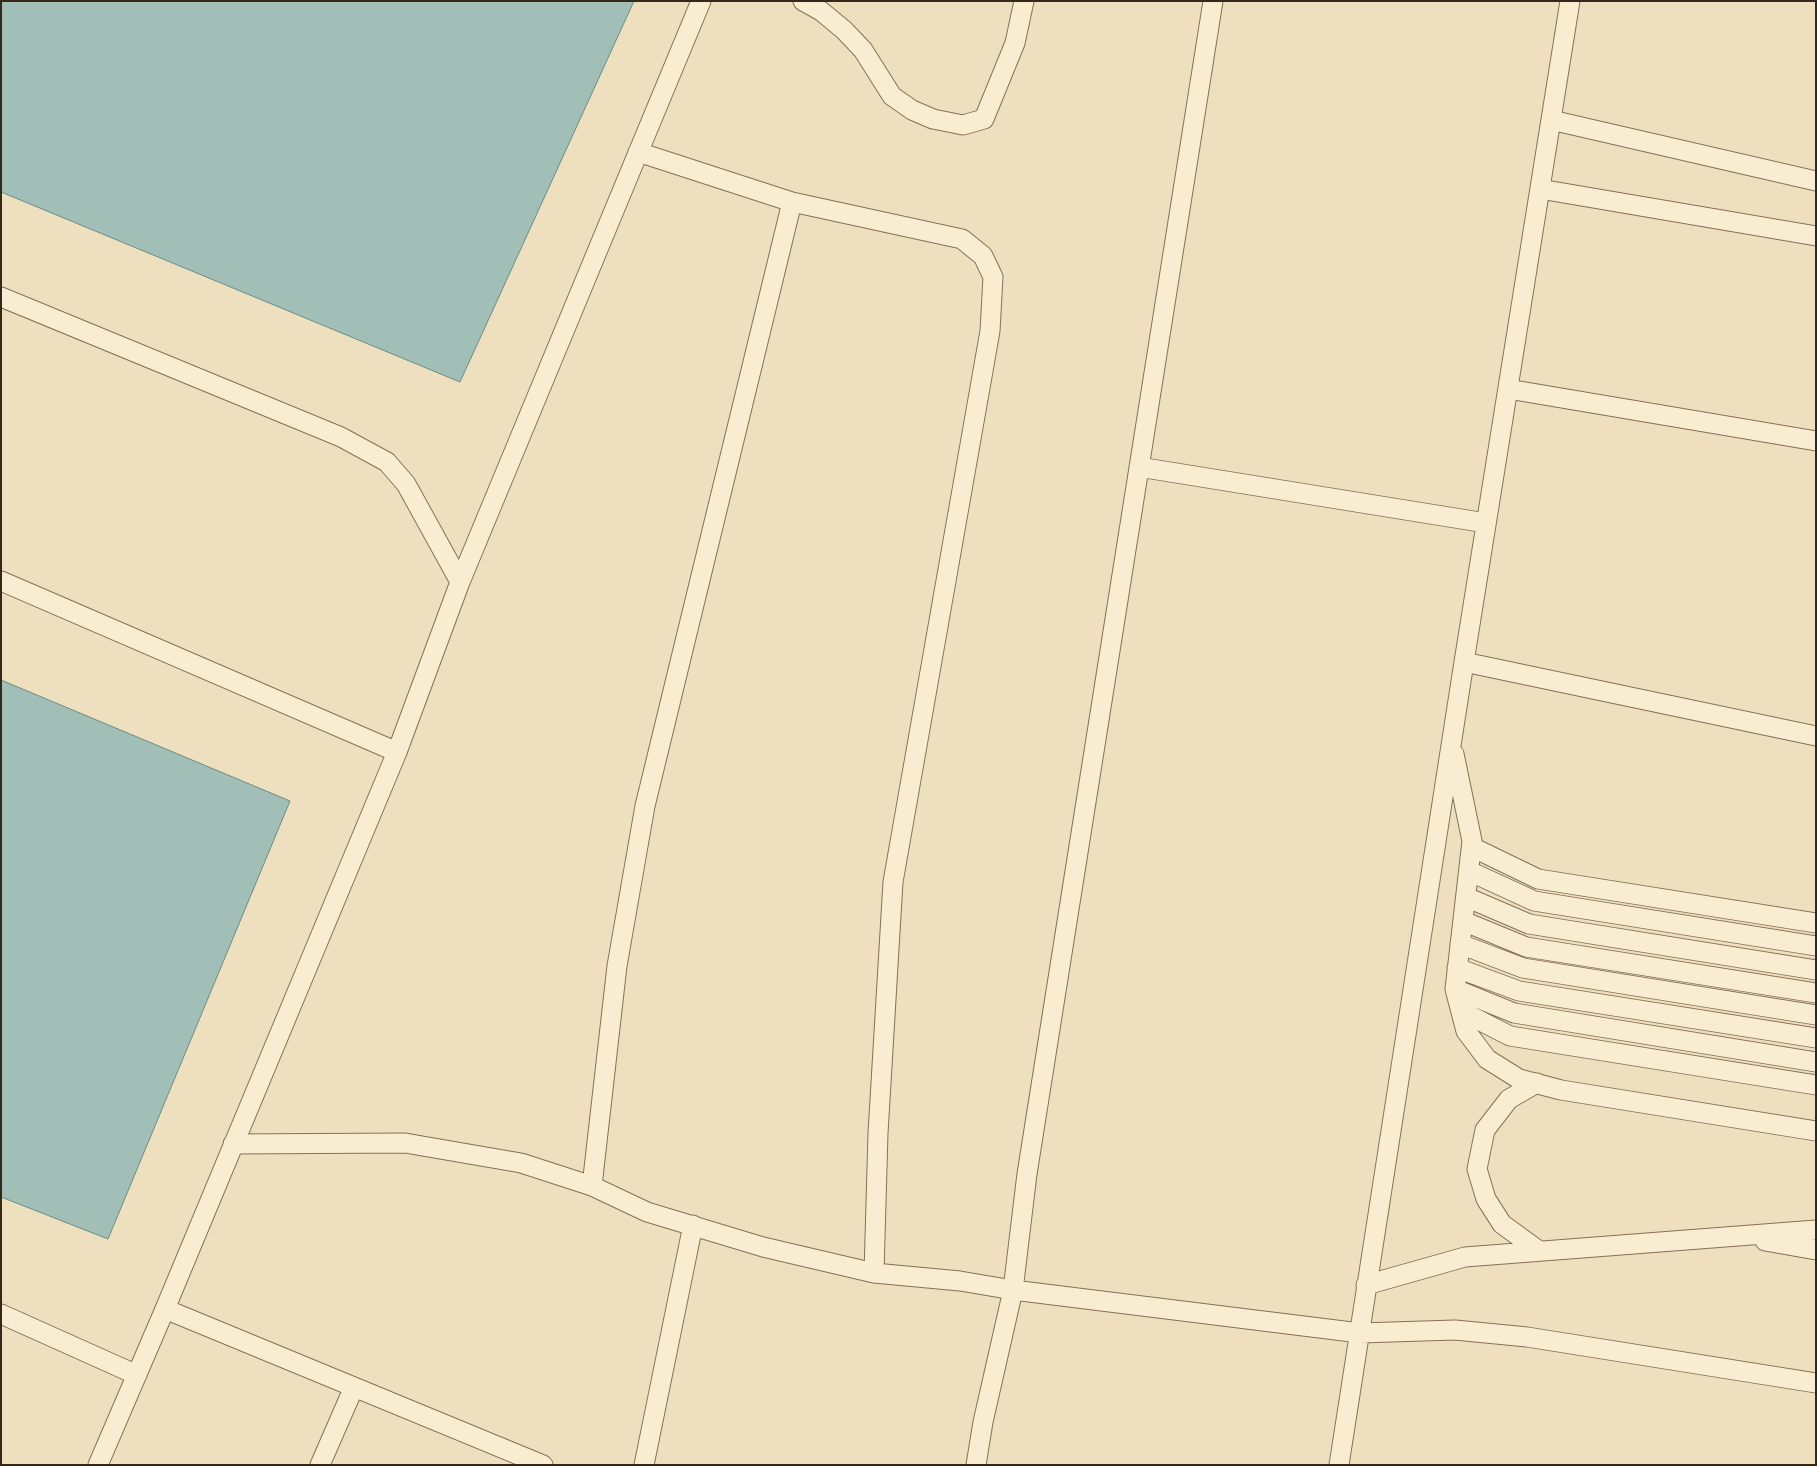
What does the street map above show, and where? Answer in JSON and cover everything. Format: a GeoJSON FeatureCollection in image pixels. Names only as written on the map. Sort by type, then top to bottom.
{"type":"FeatureCollection","features":[{"type":"Feature","properties":{"kind":"lane"},"geometry":{"type":"LineString","coordinates":[[98,1465],[397,752],[460,582],[701,1]]}},
{"type":"Feature","properties":{"kind":"lane"},"geometry":{"type":"LineString","coordinates":[[802,1],[821,11],[844,30],[863,50],[892,96],[912,110],[933,119],[963,125],[984,119],[1015,43],[1024,1]]}},
{"type":"Feature","properties":{"kind":"lane"},"geometry":{"type":"LineString","coordinates":[[976,1465],[983,1422],[1013,1290],[1027,1174],[1213,1]]}},
{"type":"Feature","properties":{"kind":"lane"},"geometry":{"type":"LineString","coordinates":[[1339,1465],[1464,662],[1570,1]]}},
{"type":"Feature","properties":{"kind":"lane"},"geometry":{"type":"LineString","coordinates":[[1551,120],[1816,181]]}},
{"type":"Feature","properties":{"kind":"lane"},"geometry":{"type":"LineString","coordinates":[[638,152],[792,202],[962,239],[984,256],[993,277],[990,331],[893,882],[878,1133],[874,1273]]}},
{"type":"Feature","properties":{"kind":"lane"},"geometry":{"type":"LineString","coordinates":[[1540,188],[1816,236]]}},
{"type":"Feature","properties":{"kind":"lane"},"geometry":{"type":"LineString","coordinates":[[592,1186],[618,966],[645,806],[792,202]]}},
{"type":"Feature","properties":{"kind":"lane"},"geometry":{"type":"LineString","coordinates":[[1,297],[341,437],[387,462],[406,484],[460,582]]}},
{"type":"Feature","properties":{"kind":"lane"},"geometry":{"type":"LineString","coordinates":[[1508,389],[1816,442]]}},
{"type":"Feature","properties":{"kind":"lane"},"geometry":{"type":"LineString","coordinates":[[1139,467],[1486,523]]}},
{"type":"Feature","properties":{"kind":"lane"},"geometry":{"type":"LineString","coordinates":[[1,582],[397,752]]}},
{"type":"Feature","properties":{"kind":"lane"},"geometry":{"type":"LineString","coordinates":[[1464,662],[1816,736]]}},
{"type":"Feature","properties":{"kind":"lane"},"geometry":{"type":"LineString","coordinates":[[1452,743],[1472,841],[1454,989],[1466,1031],[1488,1058],[1519,1078],[1561,1090],[1816,1130]]}},
{"type":"Feature","properties":{"kind":"lane"},"geometry":{"type":"LineString","coordinates":[[1472,847],[1538,879],[1816,923]]}},
{"type":"Feature","properties":{"kind":"lane"},"geometry":{"type":"LineString","coordinates":[[1469,871],[1534,902],[1816,946]]}},
{"type":"Feature","properties":{"kind":"lane"},"geometry":{"type":"LineString","coordinates":[[1466,896],[1529,924],[1816,970]]}},
{"type":"Feature","properties":{"kind":"lane"},"geometry":{"type":"LineString","coordinates":[[1462,921],[1526,947],[1816,993]]}},
{"type":"Feature","properties":{"kind":"lane"},"geometry":{"type":"LineString","coordinates":[[1460,944],[1523,968],[1816,1015]]}},
{"type":"Feature","properties":{"kind":"lane"},"geometry":{"type":"LineString","coordinates":[[1457,968],[1519,991],[1816,1038]]}},
{"type":"Feature","properties":{"kind":"lane"},"geometry":{"type":"LineString","coordinates":[[1454,989],[1514,1013],[1816,1062]]}},
{"type":"Feature","properties":{"kind":"lane"},"geometry":{"type":"LineString","coordinates":[[1461,1012],[1510,1036],[1816,1085]]}},
{"type":"Feature","properties":{"kind":"lane"},"geometry":{"type":"LineString","coordinates":[[1537,1083],[1509,1099],[1485,1130],[1477,1168],[1486,1199],[1502,1224],[1540,1251]]}},
{"type":"Feature","properties":{"kind":"lane"},"geometry":{"type":"LineString","coordinates":[[233,1144],[405,1143],[521,1163],[592,1186],[647,1212],[763,1247],[874,1273],[960,1281],[1013,1290],[1360,1333],[1456,1330],[1527,1337],[1816,1383]]}},
{"type":"Feature","properties":{"kind":"lane"},"geometry":{"type":"LineString","coordinates":[[644,1465],[693,1226]]}},
{"type":"Feature","properties":{"kind":"lane"},"geometry":{"type":"LineString","coordinates":[[1366,1285],[1465,1257],[1816,1230]]}},
{"type":"Feature","properties":{"kind":"lane"},"geometry":{"type":"LineString","coordinates":[[1738,1236],[1816,1250]]}},
{"type":"Feature","properties":{"kind":"lane"},"geometry":{"type":"LineString","coordinates":[[165,1309],[539,1464]]}},
{"type":"Feature","properties":{"kind":"lane"},"geometry":{"type":"LineString","coordinates":[[1,1314],[137,1375]]}},
{"type":"Feature","properties":{"kind":"lane"},"geometry":{"type":"LineString","coordinates":[[320,1465],[354,1387]]}},
{"type":"Feature","properties":{"kind":"water"},"geometry":{"type":"Polygon","coordinates":[[[1,1],[634,1],[460,382],[1,192],[1,1]]]}},
{"type":"Feature","properties":{"kind":"water"},"geometry":{"type":"Polygon","coordinates":[[[1,680],[290,801],[108,1239],[1,1197],[1,680]]]}}]}
